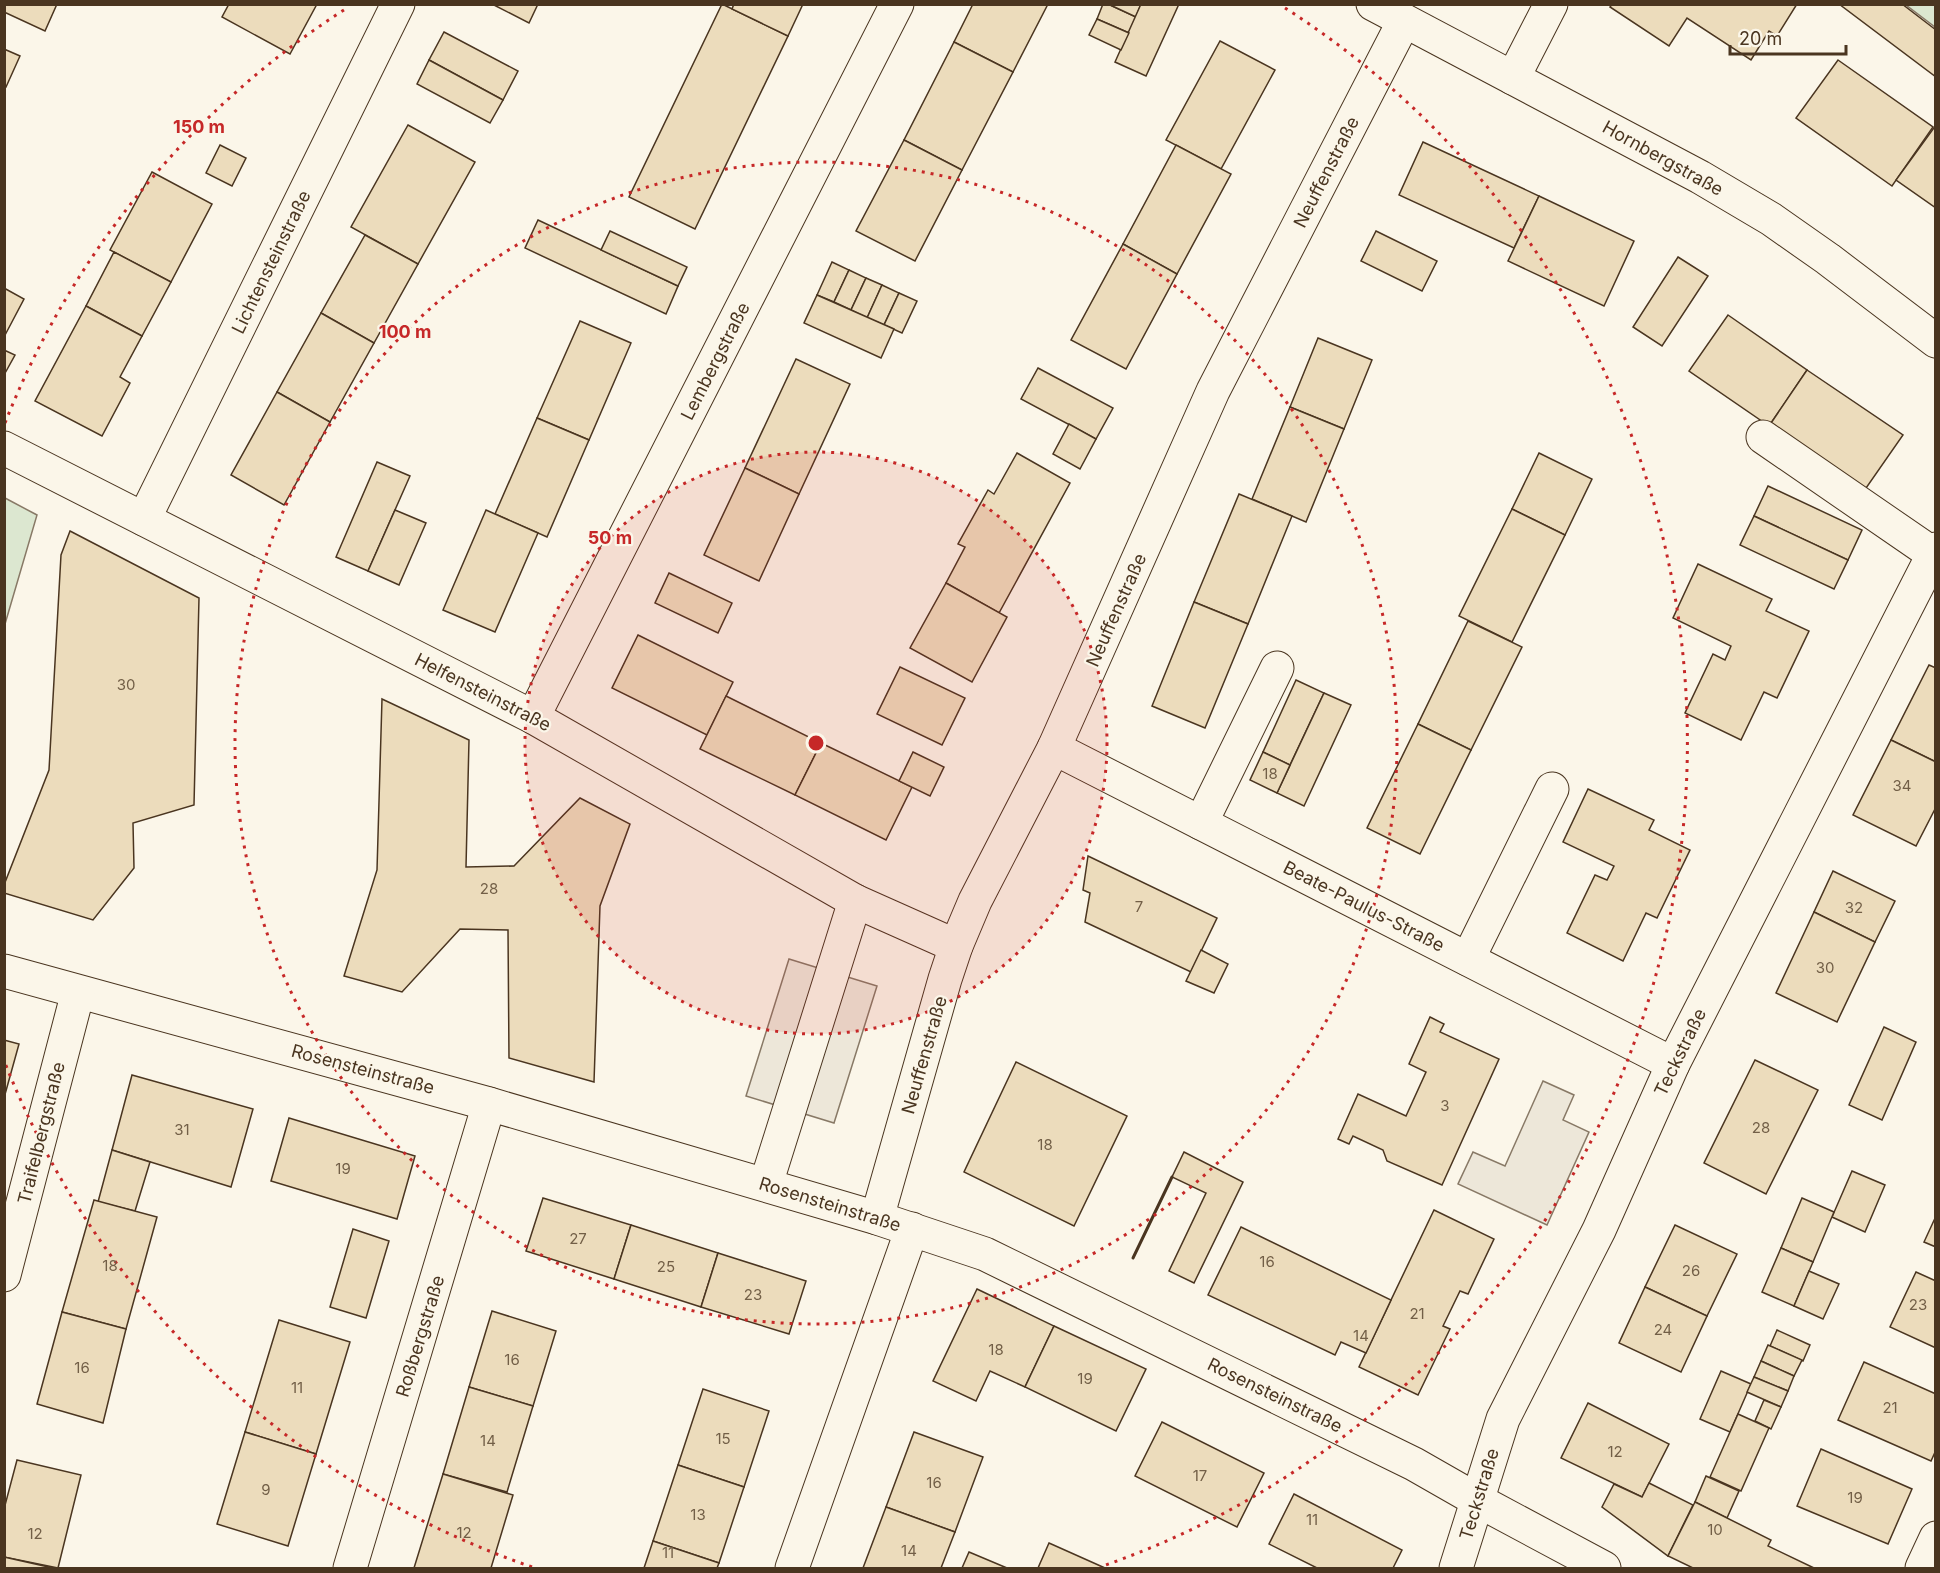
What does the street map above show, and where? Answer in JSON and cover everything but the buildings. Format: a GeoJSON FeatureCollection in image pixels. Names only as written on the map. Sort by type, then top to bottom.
{"type":"FeatureCollection","features":[{"type":"Feature","properties":{"kind":"street","name":"Lichtensteinstraße"},"geometry":{"type":"LineString","coordinates":[[144,519],[398,4]]}},
{"type":"Feature","properties":{"kind":"street","name":"Lembergstraße"},"geometry":{"type":"LineString","coordinates":[[533,717],[897,4]]}},
{"type":"Feature","properties":{"kind":"street","name":"Hornbergstraße"},"geometry":{"type":"LineString","coordinates":[[1373,4],[1700,177],[1771,219],[1828,259],[1935,341]]}},
{"type":"Feature","properties":{"kind":"street"},"geometry":{"type":"LineString","coordinates":[[1513,78],[1551,4]]}},
{"type":"Feature","properties":{"kind":"street","name":"Neuffenstraße"},"geometry":{"type":"LineString","coordinates":[[877,1218],[956,946],[975,901],[1054,748],[1213,391],[1404,21]]}},
{"type":"Feature","properties":{"kind":"street"},"geometry":{"type":"LineString","coordinates":[[1763,437],[1934,552]]}},
{"type":"Feature","properties":{"kind":"street","name":"Helfensteinstraße"},"geometry":{"type":"LineString","coordinates":[[4,448],[533,717],[855,901],[956,946]]}},
{"type":"Feature","properties":{"kind":"street","name":"Teckstraße"},"geometry":{"type":"LineString","coordinates":[[1456,1569],[1503,1419],[1599,1230],[1673,1064],[1934,552]]}},
{"type":"Feature","properties":{"kind":"street"},"geometry":{"type":"LineString","coordinates":[[1201,823],[1277,668]]}},
{"type":"Feature","properties":{"kind":"street","name":"Beate-Paulus-Straße"},"geometry":{"type":"LineString","coordinates":[[1054,748],[1673,1064]]}},
{"type":"Feature","properties":{"kind":"street"},"geometry":{"type":"LineString","coordinates":[[1468,959],[1552,789]]}},
{"type":"Feature","properties":{"kind":"street"},"geometry":{"type":"LineString","coordinates":[[766,1184],[855,901]]}},
{"type":"Feature","properties":{"kind":"street","name":"Rosensteinstraße"},"geometry":{"type":"LineString","coordinates":[[4,971],[489,1104],[766,1184],[985,1254],[1414,1464],[1604,1569]]}},
{"type":"Feature","properties":{"kind":"street","name":"Traifelbergstraße"},"geometry":{"type":"LineString","coordinates":[[4,1275],[78,992]]}},
{"type":"Feature","properties":{"kind":"street","name":"Roßbergstraße"},"geometry":{"type":"LineString","coordinates":[[350,1569],[489,1104]]}},
{"type":"Feature","properties":{"kind":"street"},"geometry":{"type":"LineString","coordinates":[[792,1569],[912,1229]]}},
{"type":"Feature","properties":{"kind":"street"},"geometry":{"type":"LineString","coordinates":[[1922,1569],[1935,1538]]}},
{"type":"Feature","properties":{"kind":"green space"},"geometry":{"type":"Polygon","coordinates":[[[1906,5],[1935,5],[1935,27],[1906,5]]]}},
{"type":"Feature","properties":{"kind":"green space"},"geometry":{"type":"Polygon","coordinates":[[[5,498],[37,515],[5,624],[5,498]]]}},
{"type":"Feature","properties":{"kind":"shaded area"},"geometry":{"type":"Polygon","coordinates":[[[789,959],[877,986],[834,1123],[746,1096],[789,959]]]}},
{"type":"Feature","properties":{"kind":"shaded area"},"geometry":{"type":"Polygon","coordinates":[[[1543,1081],[1574,1095],[1563,1120],[1589,1132],[1547,1225],[1458,1184],[1473,1152],[1505,1166],[1543,1081]]]}},
{"type":"Feature","properties":{"kind":"wall"},"geometry":{"type":"LineString","coordinates":[[1133,1258],[1172,1177]]}}]}
